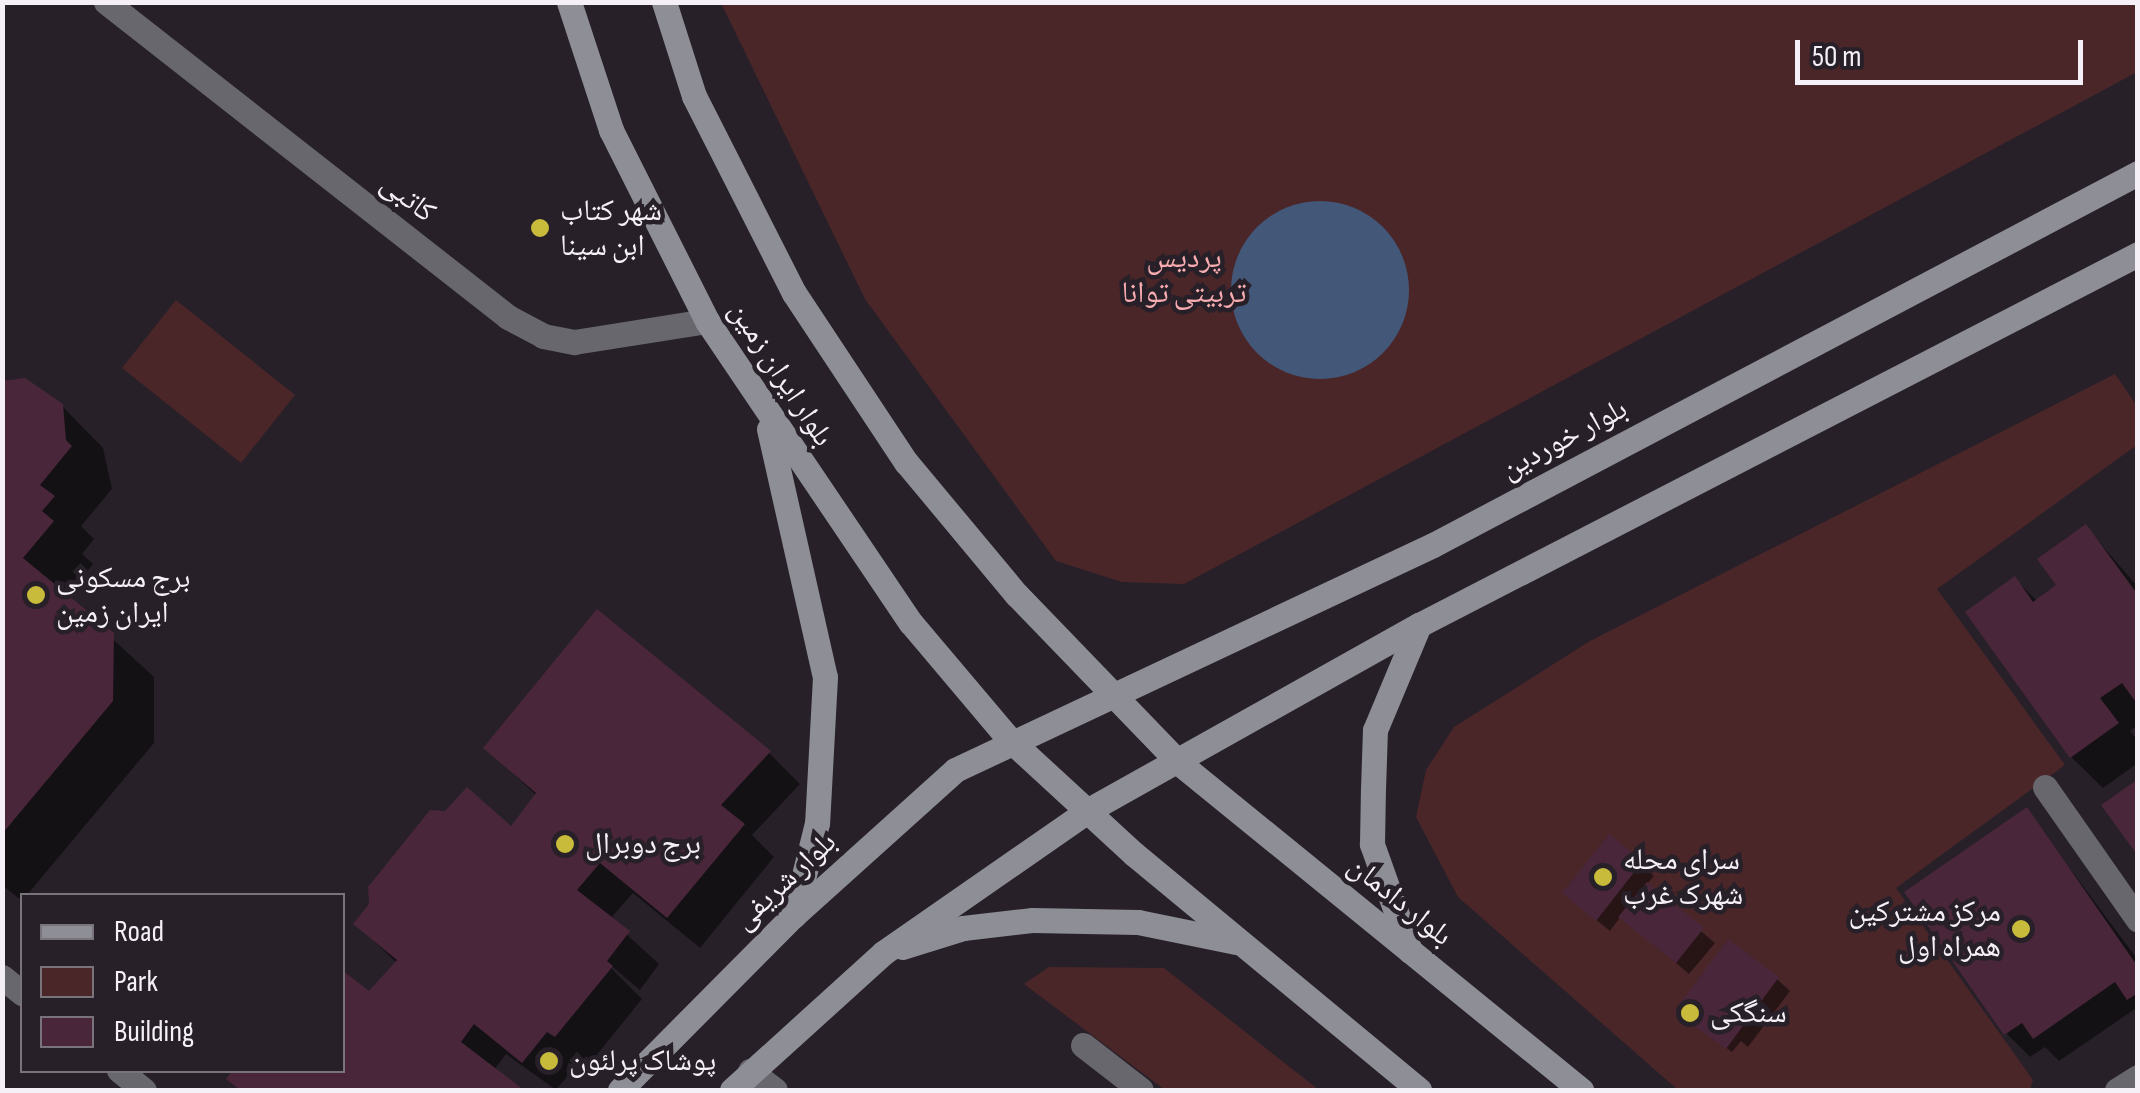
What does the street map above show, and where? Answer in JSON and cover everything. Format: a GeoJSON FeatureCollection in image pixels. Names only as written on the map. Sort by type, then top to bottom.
{"type":"FeatureCollection","features":[{"type":"Feature","properties":{"kind":"main road","name":"بلوار ایران زمین"},"geometry":{"type":"LineString","coordinates":[[570,2],[611,130],[707,321],[912,623],[1010,740],[1087,810]]}},
{"type":"Feature","properties":{"kind":"main road","name":"بلوار ایران زمین"},"geometry":{"type":"LineString","coordinates":[[664,2],[694,96],[794,293],[906,462],[1110,697],[1178,762]]}},
{"type":"Feature","properties":{"kind":"main road","name":"بلوار خوردین"},"geometry":{"type":"LineString","coordinates":[[1010,740],[1433,546],[2138,173]]}},
{"type":"Feature","properties":{"kind":"main road"},"geometry":{"type":"LineString","coordinates":[[732,1090],[883,954],[1087,810],[1419,625],[2138,254]]}},
{"type":"Feature","properties":{"kind":"main road"},"geometry":{"type":"LineString","coordinates":[[764,410],[825,676],[818,824],[794,916]]}},
{"type":"Feature","properties":{"kind":"main road"},"geometry":{"type":"LineString","coordinates":[[1410,951],[1372,844],[1373,789],[1375,730],[1419,625]]}},
{"type":"Feature","properties":{"kind":"main road","name":"بلوار شریفی"},"geometry":{"type":"LineString","coordinates":[[620,1090],[794,916],[956,770],[1010,740]]}},
{"type":"Feature","properties":{"kind":"main road","name":"بلوار دادمان"},"geometry":{"type":"LineString","coordinates":[[1178,762],[1581,1090]]}},
{"type":"Feature","properties":{"kind":"main road"},"geometry":{"type":"LineString","coordinates":[[1087,810],[1419,1090]]}},
{"type":"Feature","properties":{"kind":"main road"},"geometry":{"type":"LineString","coordinates":[[883,954],[963,928],[1032,920],[1138,922],[1240,942]]}},
{"type":"Feature","properties":{"kind":"street","name":"کاتبی"},"geometry":{"type":"LineString","coordinates":[[106,2],[508,317],[543,336],[574,342],[707,321]]}},
{"type":"Feature","properties":{"kind":"street"},"geometry":{"type":"LineString","coordinates":[[2045,786],[2138,920]]}},
{"type":"Feature","properties":{"kind":"street"},"geometry":{"type":"LineString","coordinates":[[1083,1046],[1141,1090]]}},
{"type":"Feature","properties":{"kind":"street"},"geometry":{"type":"LineString","coordinates":[[750,1071],[774,1090]]}},
{"type":"Feature","properties":{"kind":"street"},"geometry":{"type":"LineString","coordinates":[[123,1073],[144,1090]]}},
{"type":"Feature","properties":{"kind":"street"},"geometry":{"type":"LineString","coordinates":[[2118,1090],[2138,1076]]}},
{"type":"Feature","properties":{"kind":"green space","name":"پردیس تربیتی توانا"},"geometry":{"type":"Polygon","coordinates":[[[721,3],[2137,3],[2137,72],[1184,584],[1122,582],[1056,561],[865,299],[721,3]]]}},
{"type":"Feature","properties":{"kind":"green space"},"geometry":{"type":"Polygon","coordinates":[[[176,300],[295,395],[241,463],[122,368],[176,300]]]}},
{"type":"Feature","properties":{"kind":"green space"},"geometry":{"type":"Polygon","coordinates":[[[2115,374],[2137,406],[2137,445],[1937,589],[2065,765],[1896,888],[2033,1080],[2030,1090],[1678,1090],[1458,897],[1416,817],[1426,770],[1454,727],[1590,641],[2115,374]]]}},
{"type":"Feature","properties":{"kind":"green space"},"geometry":{"type":"Polygon","coordinates":[[[1049,967],[1164,968],[1319,1090],[1165,1090],[1024,984],[1049,967]]]}},
{"type":"Feature","properties":{"kind":"water"},"geometry":{"type":"Polygon","coordinates":[[[1320,201],[1354,208],[1383,227],[1402,256],[1409,290],[1402,324],[1383,353],[1354,372],[1320,379],[1286,372],[1257,353],[1238,324],[1231,290],[1238,256],[1257,227],[1286,208],[1320,201]]]}},
{"type":"Feature","properties":{"kind":"building","name":"برج مسکونی ایران زمین"},"geometry":{"type":"Polygon","coordinates":[[[25,378],[63,404],[66,440],[72,446],[40,485],[55,496],[42,511],[54,521],[23,558],[114,633],[113,701],[2,834],[2,381],[25,378]]]}},
{"type":"Feature","properties":{"kind":"building"},"geometry":{"type":"Polygon","coordinates":[[[2086,524],[2138,595],[2138,705],[2122,683],[2100,698],[2119,723],[2070,758],[1965,612],[2015,576],[2033,602],[2056,585],[2037,559],[2086,524]]]}},
{"type":"Feature","properties":{"kind":"building","name":"برج دوبرال"},"geometry":{"type":"Polygon","coordinates":[[[597,609],[771,751],[721,805],[745,824],[667,918],[600,863],[577,890],[630,931],[607,961],[613,966],[555,1037],[547,1032],[522,1063],[474,1024],[461,1042],[524,1090],[240,1090],[226,1079],[231,1073],[345,1073],[345,972],[369,991],[397,960],[353,924],[369,904],[368,887],[430,810],[445,811],[467,787],[511,826],[536,793],[483,748],[597,609]]]}},
{"type":"Feature","properties":{"kind":"building"},"geometry":{"type":"Polygon","coordinates":[[[2138,779],[2138,856],[2101,805],[2138,779]]]}},
{"type":"Feature","properties":{"kind":"building","name":"مرکز مشترکین همراه اول"},"geometry":{"type":"Polygon","coordinates":[[[2027,807],[2138,967],[2138,993],[2127,1000],[2115,982],[2033,1039],[2022,1023],[2004,1035],[1904,892],[2027,807]]]}},
{"type":"Feature","properties":{"kind":"building","name":"سرای محله شهرک غرب"},"geometry":{"type":"Polygon","coordinates":[[[1609,834],[1643,861],[1596,921],[1562,893],[1609,834]]]}},
{"type":"Feature","properties":{"kind":"building"},"geometry":{"type":"Polygon","coordinates":[[[1647,882],[1704,928],[1676,963],[1618,917],[1647,882]]]}},
{"type":"Feature","properties":{"kind":"building"},"geometry":{"type":"Polygon","coordinates":[[[1728,939],[1779,977],[1726,1049],[1674,1011],[1728,939]]]}},
{"type":"Feature","properties":{"kind":"place","name":"شهر کتاب ابن سینا"},"geometry":{"type":"Point","coordinates":[540,228]}},
{"type":"Feature","properties":{"kind":"place","name":"برج مسکونی ایران زمین"},"geometry":{"type":"Point","coordinates":[36,595]}},
{"type":"Feature","properties":{"kind":"place","name":"برج دوبرال"},"geometry":{"type":"Point","coordinates":[565,844]}},
{"type":"Feature","properties":{"kind":"place","name":"سرای محله شهرک غرب"},"geometry":{"type":"Point","coordinates":[1603,877]}},
{"type":"Feature","properties":{"kind":"place","name":"مرکز مشترکین همراه اول"},"geometry":{"type":"Point","coordinates":[2021,929]}},
{"type":"Feature","properties":{"kind":"place","name":"سنگکی"},"geometry":{"type":"Point","coordinates":[1690,1013]}},
{"type":"Feature","properties":{"kind":"place","name":"پوشاک پرلئون"},"geometry":{"type":"Point","coordinates":[549,1061]}}]}
